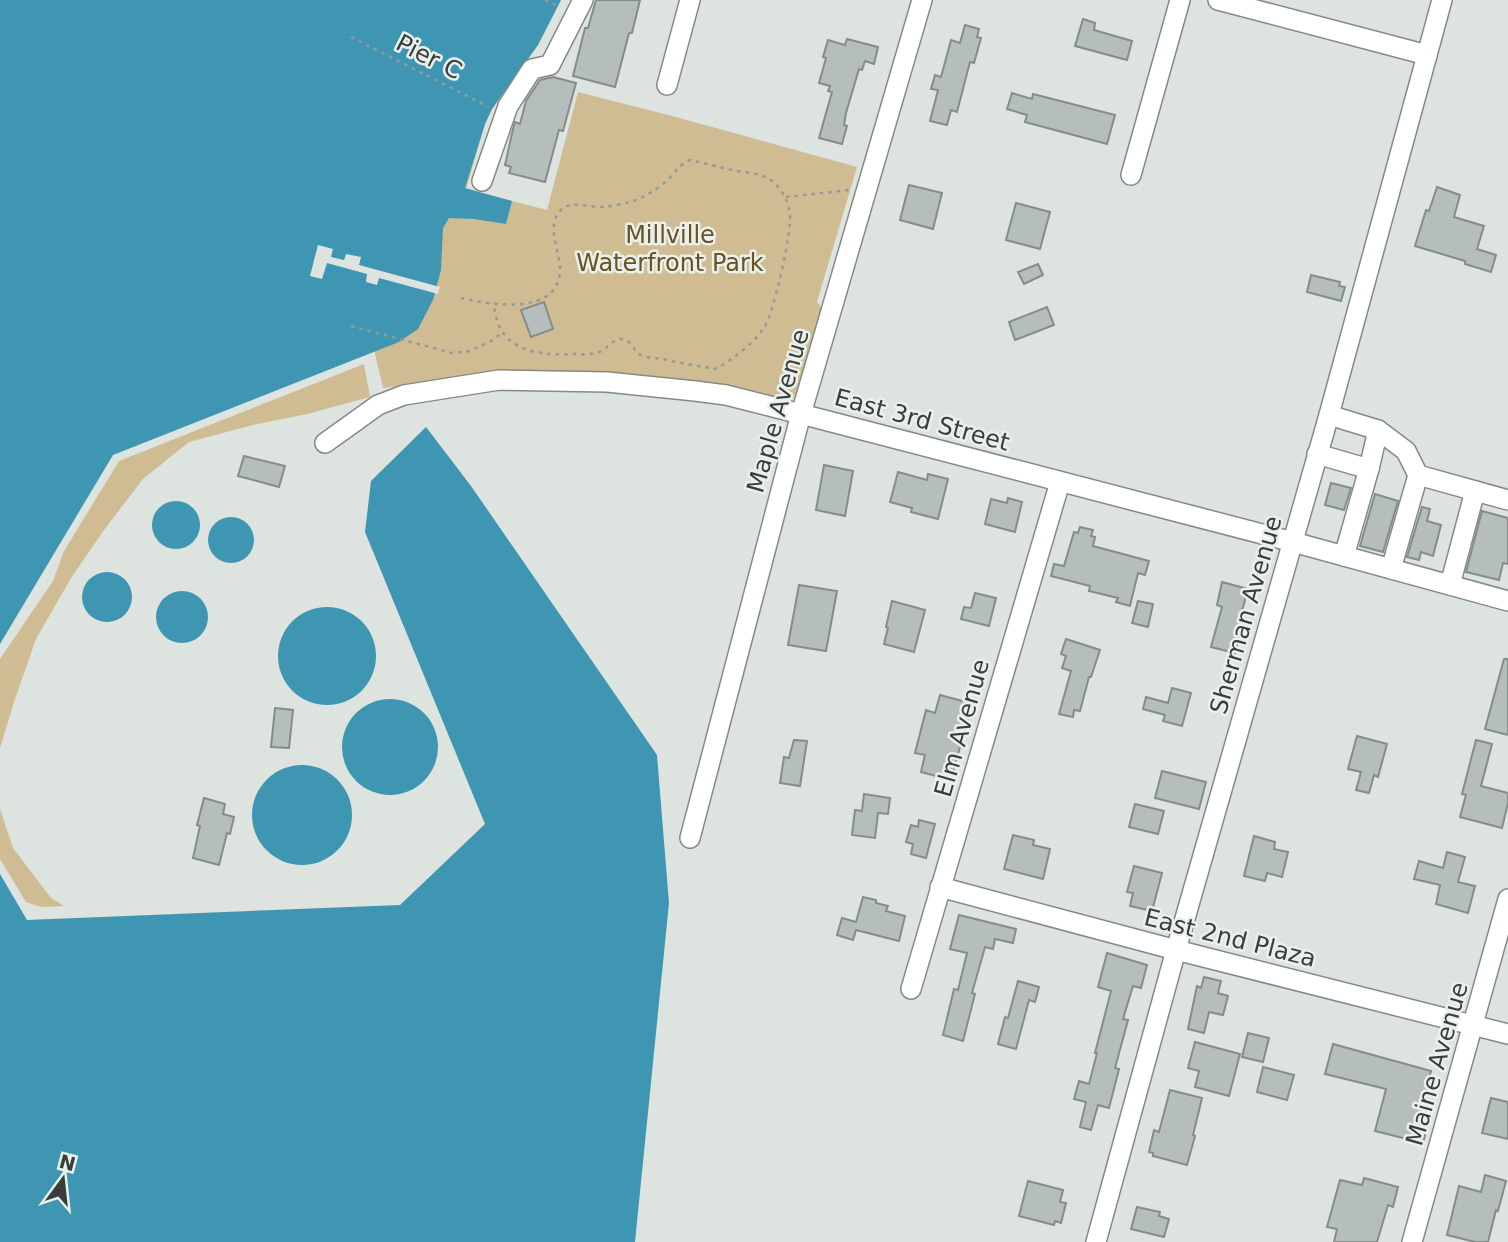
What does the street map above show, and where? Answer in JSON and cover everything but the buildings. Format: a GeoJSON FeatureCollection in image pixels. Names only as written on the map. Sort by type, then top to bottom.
{"type":"FeatureCollection","features":[{"type":"Feature","properties":{"kind":"street"},"geometry":{"type":"LineString","coordinates":[[482,181],[508,106],[532,69],[550,65],[583,0]]}},
{"type":"Feature","properties":{"kind":"street"},"geometry":{"type":"LineString","coordinates":[[667,85],[691,0]]}},
{"type":"Feature","properties":{"kind":"street","name":"Maple Avenue"},"geometry":{"type":"LineString","coordinates":[[690,838],[801,414],[922,0]]}},
{"type":"Feature","properties":{"kind":"street"},"geometry":{"type":"LineString","coordinates":[[1131,175],[1180,0]]}},
{"type":"Feature","properties":{"kind":"street"},"geometry":{"type":"LineString","coordinates":[[1218,0],[1427,55]]}},
{"type":"Feature","properties":{"kind":"street","name":"Sherman Avenue"},"geometry":{"type":"LineString","coordinates":[[1096,1242],[1176,950],[1329,415],[1442,0]]}},
{"type":"Feature","properties":{"kind":"street","name":"East 3rd Street"},"geometry":{"type":"LineString","coordinates":[[325,443],[379,405],[404,395],[499,380],[607,382],[726,395],[1293,542],[1508,601]]}},
{"type":"Feature","properties":{"kind":"street"},"geometry":{"type":"LineString","coordinates":[[1329,415],[1378,430],[1406,451],[1418,475],[1391,569]]}},
{"type":"Feature","properties":{"kind":"street"},"geometry":{"type":"LineString","coordinates":[[1344,556],[1378,430]]}},
{"type":"Feature","properties":{"kind":"street"},"geometry":{"type":"LineString","coordinates":[[1317,454],[1369,469]]}},
{"type":"Feature","properties":{"kind":"street"},"geometry":{"type":"LineString","coordinates":[[1418,475],[1508,500]]}},
{"type":"Feature","properties":{"kind":"street","name":"Elm Avenue"},"geometry":{"type":"LineString","coordinates":[[911,989],[1060,482]]}},
{"type":"Feature","properties":{"kind":"street"},"geometry":{"type":"LineString","coordinates":[[1450,585],[1475,491]]}},
{"type":"Feature","properties":{"kind":"street","name":"East 2nd Plaza"},"geometry":{"type":"LineString","coordinates":[[940,887],[1508,1034]]}},
{"type":"Feature","properties":{"kind":"street","name":"Maine Avenue"},"geometry":{"type":"LineString","coordinates":[[1412,1242],[1508,899]]}},
{"type":"Feature","properties":{"kind":"path"},"geometry":{"type":"LineString","coordinates":[[545,0],[557,6]]}},
{"type":"Feature","properties":{"kind":"path","name":"Pier C"},"geometry":{"type":"LineString","coordinates":[[351,37],[492,109]]}},
{"type":"Feature","properties":{"kind":"path"},"geometry":{"type":"LineString","coordinates":[[461,298],[495,303],[532,303],[542,300],[559,279],[559,257],[554,238],[555,224],[561,210],[568,205],[608,207],[639,198],[664,183],[682,163],[690,160],[770,179],[786,197],[790,216],[789,232],[766,325],[758,336],[725,365],[715,369],[642,356],[629,341],[621,339],[614,341],[603,352],[593,354],[554,355],[532,352],[522,348],[502,332],[497,323],[495,303]]}},
{"type":"Feature","properties":{"kind":"path"},"geometry":{"type":"LineString","coordinates":[[786,197],[867,187]]}},
{"type":"Feature","properties":{"kind":"path"},"geometry":{"type":"LineString","coordinates":[[351,326],[452,354],[470,351],[491,341],[502,332]]}},
{"type":"Feature","properties":{"kind":"green space","name":"Millville Waterfront Park"},"geometry":{"type":"Polygon","coordinates":[[[561,0],[538,45],[492,109],[466,189],[547,210],[578,92],[857,167],[817,302],[822,308],[800,387],[794,397],[789,399],[707,384],[611,372],[548,372],[383,388],[374,349],[202,225],[561,0]]]}},
{"type":"Feature","properties":{"kind":"green space"},"geometry":{"type":"Polygon","coordinates":[[[364,364],[370,397],[189,442],[143,479],[71,578],[36,639],[0,748],[0,659],[53,581],[64,551],[119,461],[364,364]]]}},
{"type":"Feature","properties":{"kind":"green space"},"geometry":{"type":"Polygon","coordinates":[[[0,809],[13,848],[51,898],[64,906],[41,907],[26,902],[0,859],[0,809]]]}},
{"type":"Feature","properties":{"kind":"water"},"geometry":{"type":"Polygon","coordinates":[[[0,0],[561,0],[538,45],[492,109],[465,188],[512,201],[506,224],[449,218],[443,228],[441,270],[433,300],[418,329],[399,342],[113,455],[0,644],[0,0]]]}},
{"type":"Feature","properties":{"kind":"water"},"geometry":{"type":"Polygon","coordinates":[[[426,427],[471,486],[657,755],[669,903],[635,1242],[0,1242],[0,874],[27,920],[400,905],[485,824],[365,532],[371,481],[426,427]]]}},
{"type":"Feature","properties":{"kind":"water"},"geometry":{"type":"Polygon","coordinates":[[[176,501],[193,508],[200,525],[193,542],[176,549],[159,542],[152,525],[159,508],[176,501]]]}},
{"type":"Feature","properties":{"kind":"water"},"geometry":{"type":"Polygon","coordinates":[[[231,517],[247,524],[254,540],[247,556],[231,563],[215,556],[208,540],[215,524],[231,517]]]}},
{"type":"Feature","properties":{"kind":"water"},"geometry":{"type":"Polygon","coordinates":[[[107,572],[124,580],[132,597],[124,614],[107,622],[90,614],[82,597],[90,580],[107,572]]]}},
{"type":"Feature","properties":{"kind":"water"},"geometry":{"type":"Polygon","coordinates":[[[182,591],[192,593],[200,599],[206,607],[206,627],[200,635],[192,641],[182,643],[172,641],[164,635],[158,627],[156,617],[158,607],[164,599],[172,593],[182,591]]]}},
{"type":"Feature","properties":{"kind":"water"},"geometry":{"type":"Polygon","coordinates":[[[327,607],[346,611],[362,621],[372,637],[376,656],[372,675],[362,691],[346,701],[327,705],[308,701],[292,691],[282,675],[278,656],[282,637],[292,621],[308,611],[327,607]]]}},
{"type":"Feature","properties":{"kind":"water"},"geometry":{"type":"Polygon","coordinates":[[[390,699],[408,703],[424,713],[434,729],[438,747],[434,765],[424,781],[408,791],[390,795],[372,791],[356,781],[346,765],[342,747],[346,729],[356,713],[372,703],[390,699]]]}},
{"type":"Feature","properties":{"kind":"water"},"geometry":{"type":"Polygon","coordinates":[[[302,765],[330,773],[344,787],[352,815],[344,843],[330,857],[302,865],[274,857],[260,843],[252,815],[260,787],[274,773],[302,765]]]}},
{"type":"Feature","properties":{"kind":"pier"},"geometry":{"type":"Polygon","coordinates":[[[318,245],[333,249],[331,257],[344,260],[346,254],[361,257],[359,265],[440,287],[438,294],[379,278],[377,285],[366,282],[367,274],[327,263],[322,279],[310,276],[318,245]]]}}]}
